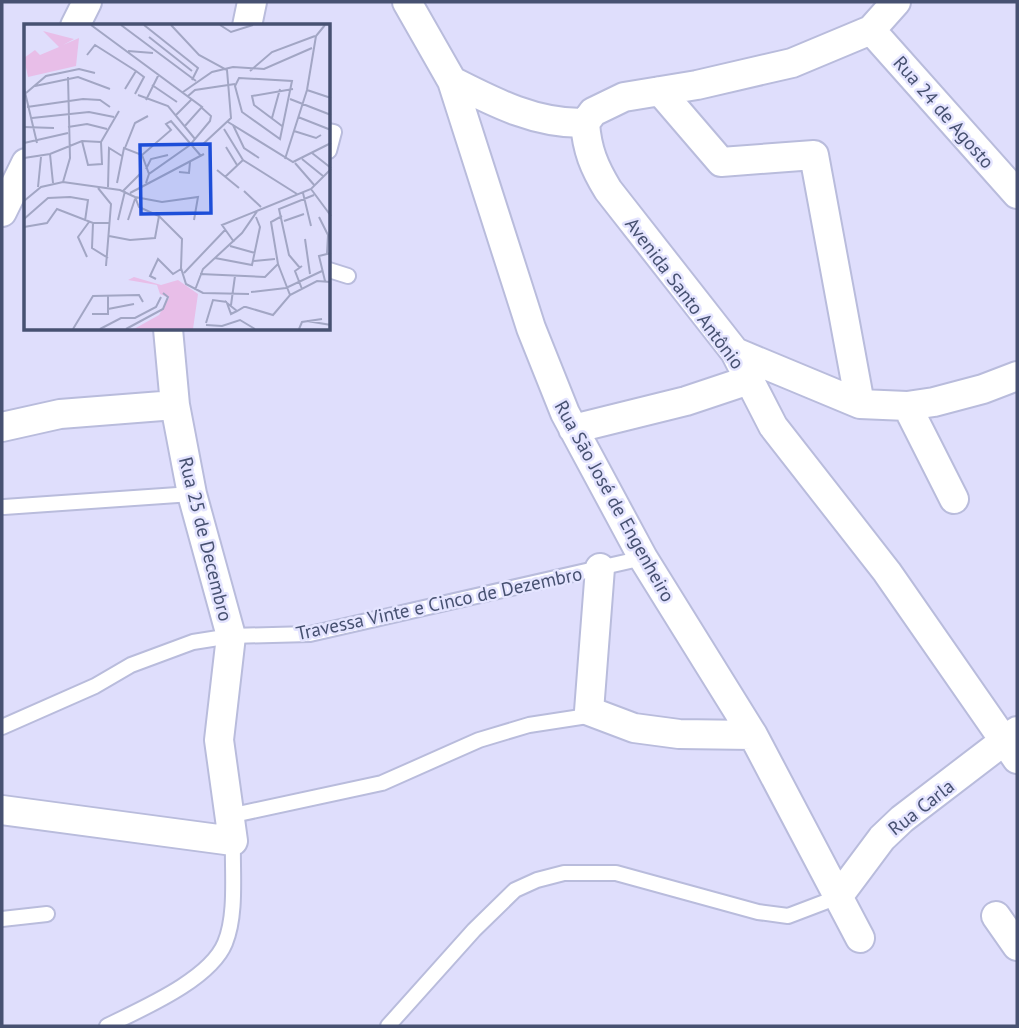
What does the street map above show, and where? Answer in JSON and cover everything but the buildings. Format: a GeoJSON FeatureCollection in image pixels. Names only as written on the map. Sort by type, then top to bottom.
{"type":"FeatureCollection","features":[{"type":"Feature","properties":{"kind":"street"},"geometry":{"type":"LineString","coordinates":[[76,24],[87,2]]}},
{"type":"Feature","properties":{"kind":"street"},"geometry":{"type":"LineString","coordinates":[[247,24],[252,2]]}},
{"type":"Feature","properties":{"kind":"street","name":"Rua São José de Engenheiro"},"geometry":{"type":"LineString","coordinates":[[407,2],[452,80],[531,328],[573,429],[643,558],[753,735],[860,938]]}},
{"type":"Feature","properties":{"kind":"street"},"geometry":{"type":"LineString","coordinates":[[452,80],[524,114],[557,122],[585,123],[593,112],[607,103],[792,63],[871,30],[896,2]]}},
{"type":"Feature","properties":{"kind":"street","name":"Rua 24 de Agosto"},"geometry":{"type":"LineString","coordinates":[[871,30],[1017,194]]}},
{"type":"Feature","properties":{"kind":"street"},"geometry":{"type":"LineString","coordinates":[[660,90],[721,162],[814,155],[860,404]]}},
{"type":"Feature","properties":{"kind":"street","name":"Avenida Santo Antônio"},"geometry":{"type":"LineString","coordinates":[[585,123],[586,144],[593,165],[608,190],[734,352],[773,426],[887,572],[1013,745]]}},
{"type":"Feature","properties":{"kind":"street"},"geometry":{"type":"LineString","coordinates":[[2,212],[24,167]]}},
{"type":"Feature","properties":{"kind":"street","name":"Rua 25 de Decembro"},"geometry":{"type":"LineString","coordinates":[[168,331],[175,405],[192,494],[231,636],[219,740],[231,828]]}},
{"type":"Feature","properties":{"kind":"street"},"geometry":{"type":"LineString","coordinates":[[734,352],[860,404],[906,406],[983,389],[1017,376]]}},
{"type":"Feature","properties":{"kind":"street"},"geometry":{"type":"LineString","coordinates":[[573,429],[686,401],[749,380]]}},
{"type":"Feature","properties":{"kind":"street"},"geometry":{"type":"LineString","coordinates":[[2,426],[60,414],[175,405]]}},
{"type":"Feature","properties":{"kind":"street"},"geometry":{"type":"LineString","coordinates":[[906,406],[954,499]]}},
{"type":"Feature","properties":{"kind":"street"},"geometry":{"type":"LineString","coordinates":[[600,568],[589,711],[634,728],[679,734],[753,735]]}},
{"type":"Feature","properties":{"kind":"street","name":"Rua Carla"},"geometry":{"type":"LineString","coordinates":[[838,897],[883,838],[902,819],[1013,745]]}},
{"type":"Feature","properties":{"kind":"street"},"geometry":{"type":"LineString","coordinates":[[2,810],[231,828]]}},
{"type":"Feature","properties":{"kind":"street"},"geometry":{"type":"LineString","coordinates":[[996,916],[1017,946]]}},
{"type":"Feature","properties":{"kind":"lane"},"geometry":{"type":"LineString","coordinates":[[331,271],[348,276]]}},
{"type":"Feature","properties":{"kind":"lane"},"geometry":{"type":"LineString","coordinates":[[4,507],[192,494]]}},
{"type":"Feature","properties":{"kind":"lane","name":"Travessa Vinte e Cinco de Dezembro"},"geometry":{"type":"LineString","coordinates":[[2,727],[96,686],[160,652],[193,642],[231,636],[310,634],[643,558]]}},
{"type":"Feature","properties":{"kind":"lane"},"geometry":{"type":"LineString","coordinates":[[231,828],[382,783],[479,740],[529,726],[594,715]]}},
{"type":"Feature","properties":{"kind":"lane","name":"Rua 25 de Decembro"},"geometry":{"type":"LineString","coordinates":[[107,1026],[197,976],[225,944],[230,916],[231,828]]}},
{"type":"Feature","properties":{"kind":"lane"},"geometry":{"type":"LineString","coordinates":[[388,1026],[474,930],[515,890],[537,880],[564,873],[616,873],[758,912],[788,916],[815,908],[838,897]]}},
{"type":"Feature","properties":{"kind":"lane"},"geometry":{"type":"LineString","coordinates":[[2,919],[47,914]]}}]}
